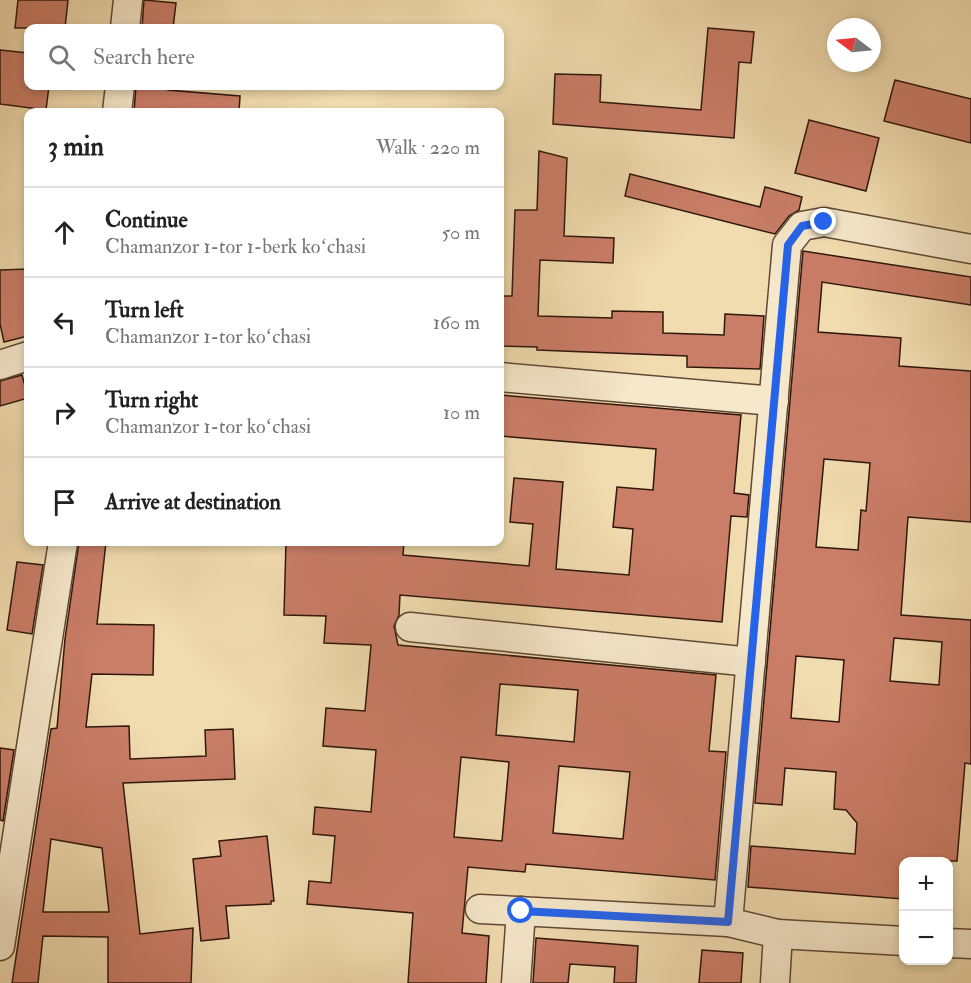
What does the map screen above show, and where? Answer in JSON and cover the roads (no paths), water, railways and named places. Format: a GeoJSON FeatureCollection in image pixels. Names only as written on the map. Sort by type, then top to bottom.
{"type":"FeatureCollection","features":[{"type":"Feature","properties":{"kind":"street"},"geometry":{"type":"LineString","coordinates":[[125,24],[128,0]]}},
{"type":"Feature","properties":{"kind":"street"},"geometry":{"type":"LineString","coordinates":[[117,108],[120,90]]}},
{"type":"Feature","properties":{"kind":"street"},"geometry":{"type":"LineString","coordinates":[[728,922],[788,245],[802,226],[824,222],[971,249]]}},
{"type":"Feature","properties":{"kind":"street"},"geometry":{"type":"LineString","coordinates":[[0,364],[24,357]]}},
{"type":"Feature","properties":{"kind":"street"},"geometry":{"type":"LineString","coordinates":[[504,378],[774,401]]}},
{"type":"Feature","properties":{"kind":"street"},"geometry":{"type":"LineString","coordinates":[[0,946],[62,546]]}},
{"type":"Feature","properties":{"kind":"street"},"geometry":{"type":"LineString","coordinates":[[410,627],[751,662]]}},
{"type":"Feature","properties":{"kind":"street"},"geometry":{"type":"LineString","coordinates":[[480,909],[728,922],[778,934],[899,941]]}},
{"type":"Feature","properties":{"kind":"street"},"geometry":{"type":"LineString","coordinates":[[516,983],[521,911]]}},
{"type":"Feature","properties":{"kind":"street"},"geometry":{"type":"LineString","coordinates":[[774,983],[778,934]]}},
{"type":"Feature","properties":{"kind":"street"},"geometry":{"type":"LineString","coordinates":[[953,943],[971,945]]}}]}
